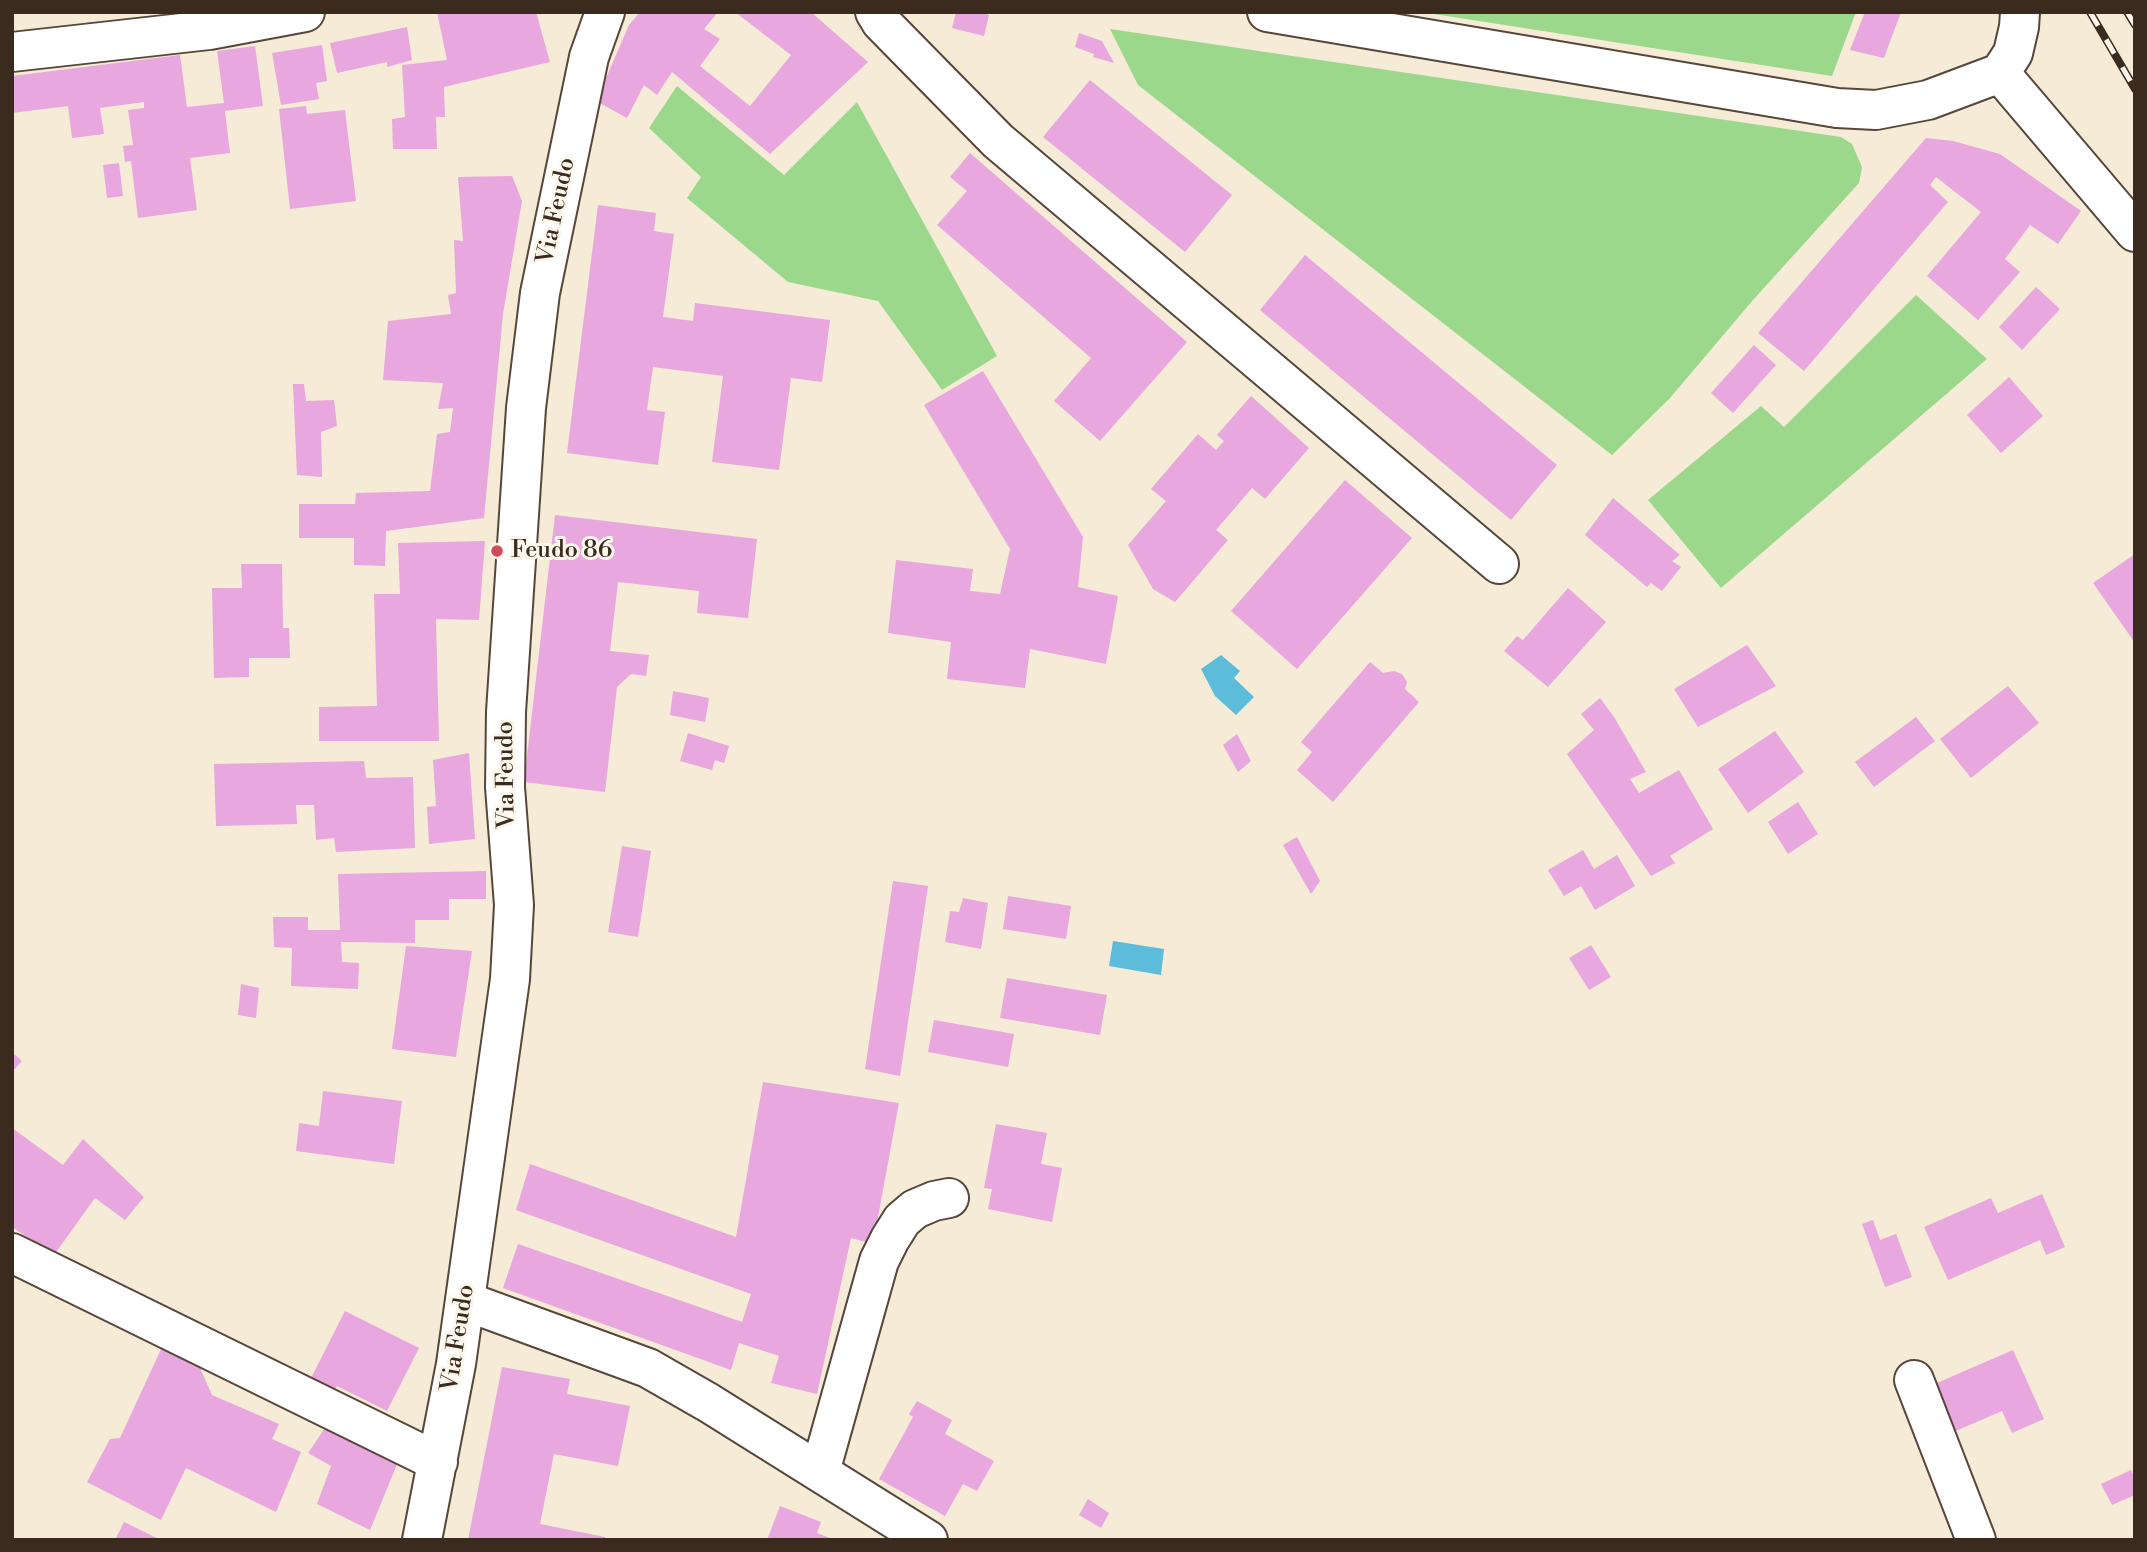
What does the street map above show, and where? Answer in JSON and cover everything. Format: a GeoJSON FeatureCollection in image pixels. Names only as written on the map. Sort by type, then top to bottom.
{"type":"FeatureCollection","features":[{"type":"Feature","properties":{"kind":"street"},"geometry":{"type":"LineString","coordinates":[[12,52],[209,30],[305,12]]}},
{"type":"Feature","properties":{"kind":"street"},"geometry":{"type":"LineString","coordinates":[[875,12],[998,141],[1499,564]]}},
{"type":"Feature","properties":{"kind":"street"},"geometry":{"type":"LineString","coordinates":[[1267,12],[1837,108],[1877,110],[1928,100],[2000,74],[2013,53],[2020,27],[2020,12]]}},
{"type":"Feature","properties":{"kind":"street","name":"Via Feudo"},"geometry":{"type":"LineString","coordinates":[[422,1540],[465,1301],[510,979],[514,905],[505,787],[506,712],[526,408],[540,293],[594,22]]}},
{"type":"Feature","properties":{"kind":"street"},"geometry":{"type":"LineString","coordinates":[[2000,74],[2135,232]]}},
{"type":"Feature","properties":{"kind":"street"},"geometry":{"type":"LineString","coordinates":[[820,1472],[872,1286],[890,1238],[902,1220],[915,1209],[949,1198]]}},
{"type":"Feature","properties":{"kind":"street"},"geometry":{"type":"LineString","coordinates":[[12,1253],[438,1462]]}},
{"type":"Feature","properties":{"kind":"street"},"geometry":{"type":"LineString","coordinates":[[465,1301],[648,1368],[709,1402],[928,1540]]}},
{"type":"Feature","properties":{"kind":"street"},"geometry":{"type":"LineString","coordinates":[[1914,1380],[1976,1540]]}},
{"type":"Feature","properties":{"kind":"green space"},"geometry":{"type":"Polygon","coordinates":[[[1421,12],[1856,12],[1832,76],[1421,12]]]}},
{"type":"Feature","properties":{"kind":"green space"},"geometry":{"type":"Polygon","coordinates":[[[1110,29],[1841,137],[1852,144],[1862,167],[1859,183],[1753,300],[1670,398],[1612,455],[1138,85],[1110,29]]]}},
{"type":"Feature","properties":{"kind":"green space"},"geometry":{"type":"Polygon","coordinates":[[[677,86],[784,175],[857,102],[997,356],[942,390],[878,301],[788,282],[687,198],[701,177],[649,128],[677,86]]]}},
{"type":"Feature","properties":{"kind":"green space"},"geometry":{"type":"Polygon","coordinates":[[[1916,295],[1987,359],[1721,588],[1648,500],[1761,406],[1784,427],[1916,295]]]}},
{"type":"Feature","properties":{"kind":"water"},"geometry":{"type":"Polygon","coordinates":[[[1221,655],[1240,671],[1234,678],[1254,697],[1236,715],[1215,696],[1201,669],[1221,655]]]}},
{"type":"Feature","properties":{"kind":"water"},"geometry":{"type":"Polygon","coordinates":[[[1113,941],[1164,949],[1161,975],[1109,966],[1113,941]]]}},
{"type":"Feature","properties":{"kind":"building"},"geometry":{"type":"Polygon","coordinates":[[[437,12],[536,12],[550,62],[444,87],[445,117],[436,117],[437,149],[393,149],[392,119],[405,117],[402,65],[447,60],[437,12]]]}},
{"type":"Feature","properties":{"kind":"building"},"geometry":{"type":"Polygon","coordinates":[[[640,12],[718,12],[704,29],[720,39],[700,66],[750,106],[791,55],[735,12],[811,12],[868,62],[770,154],[672,72],[657,95],[644,85],[627,118],[596,101],[629,25],[640,12]]]}},
{"type":"Feature","properties":{"kind":"building"},"geometry":{"type":"Polygon","coordinates":[[[956,12],[989,15],[984,36],[952,28],[956,12]]]}},
{"type":"Feature","properties":{"kind":"building"},"geometry":{"type":"Polygon","coordinates":[[[1865,12],[1901,12],[1884,58],[1850,50],[1865,12]]]}},
{"type":"Feature","properties":{"kind":"building"},"geometry":{"type":"Polygon","coordinates":[[[407,27],[412,60],[387,67],[387,62],[337,73],[330,43],[407,27]]]}},
{"type":"Feature","properties":{"kind":"building"},"geometry":{"type":"Polygon","coordinates":[[[1079,33],[1102,41],[1114,63],[1093,57],[1094,54],[1075,47],[1079,33]]]}},
{"type":"Feature","properties":{"kind":"building"},"geometry":{"type":"Polygon","coordinates":[[[322,45],[327,81],[316,83],[319,99],[281,105],[272,53],[322,45]]]}},
{"type":"Feature","properties":{"kind":"building"},"geometry":{"type":"Polygon","coordinates":[[[255,46],[263,106],[225,111],[230,153],[190,158],[197,210],[138,218],[131,161],[125,162],[123,146],[133,145],[128,110],[144,108],[144,102],[100,108],[104,134],[72,138],[68,106],[12,113],[12,76],[180,55],[187,107],[224,103],[217,51],[255,46]]]}},
{"type":"Feature","properties":{"kind":"building"},"geometry":{"type":"Polygon","coordinates":[[[1090,80],[1232,195],[1185,252],[1043,137],[1090,80]]]}},
{"type":"Feature","properties":{"kind":"building"},"geometry":{"type":"Polygon","coordinates":[[[306,106],[307,114],[345,110],[356,201],[290,209],[279,109],[306,106]]]}},
{"type":"Feature","properties":{"kind":"building"},"geometry":{"type":"Polygon","coordinates":[[[1926,138],[1953,141],[2000,154],[2081,211],[2058,244],[2030,225],[2005,259],[2020,272],[1978,320],[1927,276],[1981,212],[1936,177],[1930,185],[1948,202],[1804,371],[1758,333],[1926,138]]]}},
{"type":"Feature","properties":{"kind":"building"},"geometry":{"type":"Polygon","coordinates":[[[970,153],[1187,342],[1100,441],[1054,401],[1091,358],[937,225],[967,191],[950,177],[970,153]]]}},
{"type":"Feature","properties":{"kind":"building"},"geometry":{"type":"Polygon","coordinates":[[[119,163],[123,196],[107,198],[103,165],[119,163]]]}},
{"type":"Feature","properties":{"kind":"building"},"geometry":{"type":"Polygon","coordinates":[[[512,176],[522,201],[503,314],[484,518],[386,531],[385,566],[354,565],[354,538],[299,538],[299,504],[355,504],[356,493],[430,491],[437,434],[450,432],[453,408],[438,409],[443,383],[383,380],[388,321],[451,314],[448,295],[456,293],[454,240],[463,241],[458,177],[512,176]]]}},
{"type":"Feature","properties":{"kind":"building"},"geometry":{"type":"Polygon","coordinates":[[[598,205],[656,213],[654,231],[674,234],[663,317],[693,321],[695,303],[830,320],[822,382],[791,378],[779,470],[712,462],[723,376],[653,367],[647,410],[665,412],[658,465],[567,453],[598,205]]]}},
{"type":"Feature","properties":{"kind":"building"},"geometry":{"type":"Polygon","coordinates":[[[1305,255],[1557,465],[1511,520],[1260,310],[1305,255]]]}},
{"type":"Feature","properties":{"kind":"building"},"geometry":{"type":"Polygon","coordinates":[[[2036,287],[2060,309],[2022,350],[1999,327],[2036,287]]]}},
{"type":"Feature","properties":{"kind":"building"},"geometry":{"type":"Polygon","coordinates":[[[1754,345],[1776,365],[1733,413],[1711,393],[1754,345]]]}},
{"type":"Feature","properties":{"kind":"building"},"geometry":{"type":"Polygon","coordinates":[[[983,371],[1083,537],[1078,587],[1118,596],[1106,664],[1030,649],[1025,688],[947,679],[951,642],[888,633],[896,560],[973,569],[970,591],[1000,594],[1010,549],[924,405],[983,371]]]}},
{"type":"Feature","properties":{"kind":"building"},"geometry":{"type":"Polygon","coordinates":[[[2009,377],[2043,416],[2001,453],[1967,415],[2009,377]]]}},
{"type":"Feature","properties":{"kind":"building"},"geometry":{"type":"Polygon","coordinates":[[[293,384],[304,384],[306,401],[334,400],[337,426],[321,432],[322,477],[297,475],[293,384]]]}},
{"type":"Feature","properties":{"kind":"building"},"geometry":{"type":"Polygon","coordinates":[[[1251,396],[1309,448],[1265,499],[1252,488],[1216,530],[1228,540],[1175,602],[1153,589],[1128,545],[1166,501],[1151,489],[1198,434],[1216,450],[1224,441],[1217,435],[1251,396]]]}},
{"type":"Feature","properties":{"kind":"building"},"geometry":{"type":"Polygon","coordinates":[[[1345,480],[1412,538],[1297,669],[1231,611],[1345,480]]]}},
{"type":"Feature","properties":{"kind":"building"},"geometry":{"type":"Polygon","coordinates":[[[1613,498],[1680,555],[1672,561],[1681,567],[1662,591],[1651,583],[1647,587],[1585,535],[1613,498]]]}},
{"type":"Feature","properties":{"kind":"building"},"geometry":{"type":"Polygon","coordinates":[[[555,515],[757,539],[748,618],[697,613],[699,591],[618,582],[610,651],[649,655],[646,676],[631,674],[617,687],[605,792],[524,782],[555,515]]]}},
{"type":"Feature","properties":{"kind":"building"},"geometry":{"type":"Polygon","coordinates":[[[485,541],[479,620],[436,619],[439,741],[319,741],[319,707],[377,706],[374,594],[400,594],[398,543],[485,541]]]}},
{"type":"Feature","properties":{"kind":"building"},"geometry":{"type":"Polygon","coordinates":[[[2135,554],[2135,643],[2093,583],[2135,554]]]}},
{"type":"Feature","properties":{"kind":"building"},"geometry":{"type":"Polygon","coordinates":[[[241,564],[282,564],[283,628],[289,628],[290,658],[249,658],[249,677],[214,678],[212,588],[242,588],[241,564]]]}},
{"type":"Feature","properties":{"kind":"building"},"geometry":{"type":"Polygon","coordinates":[[[1568,588],[1606,622],[1548,687],[1504,651],[1517,636],[1523,640],[1568,588]]]}},
{"type":"Feature","properties":{"kind":"building"},"geometry":{"type":"Polygon","coordinates":[[[1747,645],[1776,686],[1698,727],[1674,689],[1747,645]]]}},
{"type":"Feature","properties":{"kind":"building"},"geometry":{"type":"Polygon","coordinates":[[[1370,662],[1383,673],[1394,671],[1402,674],[1407,682],[1405,689],[1419,702],[1333,802],[1297,770],[1312,752],[1301,742],[1370,662]]]}},
{"type":"Feature","properties":{"kind":"building"},"geometry":{"type":"Polygon","coordinates":[[[2008,686],[2039,723],[1971,778],[1940,739],[2008,686]]]}},
{"type":"Feature","properties":{"kind":"building"},"geometry":{"type":"Polygon","coordinates":[[[673,691],[709,698],[705,722],[670,715],[673,691]]]}},
{"type":"Feature","properties":{"kind":"building"},"geometry":{"type":"Polygon","coordinates":[[[1600,698],[1646,772],[1630,779],[1639,793],[1679,770],[1713,829],[1670,856],[1675,863],[1651,876],[1567,754],[1594,730],[1581,714],[1600,698]]]}},
{"type":"Feature","properties":{"kind":"building"},"geometry":{"type":"Polygon","coordinates":[[[1916,717],[1935,741],[1874,787],[1855,762],[1916,717]]]}},
{"type":"Feature","properties":{"kind":"building"},"geometry":{"type":"Polygon","coordinates":[[[1775,731],[1804,772],[1748,813],[1718,769],[1775,731]]]}},
{"type":"Feature","properties":{"kind":"building"},"geometry":{"type":"Polygon","coordinates":[[[688,733],[729,746],[724,763],[715,760],[712,770],[680,761],[688,733]]]}},
{"type":"Feature","properties":{"kind":"building"},"geometry":{"type":"Polygon","coordinates":[[[1237,734],[1251,761],[1238,772],[1223,745],[1237,734]]]}},
{"type":"Feature","properties":{"kind":"building"},"geometry":{"type":"Polygon","coordinates":[[[469,753],[475,839],[429,844],[427,807],[436,806],[433,760],[469,753]]]}},
{"type":"Feature","properties":{"kind":"building"},"geometry":{"type":"Polygon","coordinates":[[[364,761],[366,778],[413,777],[415,848],[336,852],[334,838],[316,840],[314,805],[296,805],[297,824],[216,826],[214,764],[364,761]]]}},
{"type":"Feature","properties":{"kind":"building"},"geometry":{"type":"Polygon","coordinates":[[[1798,802],[1818,834],[1788,854],[1768,822],[1798,802]]]}},
{"type":"Feature","properties":{"kind":"building"},"geometry":{"type":"Polygon","coordinates":[[[1297,837],[1320,881],[1311,894],[1283,845],[1297,837]]]}},
{"type":"Feature","properties":{"kind":"building"},"geometry":{"type":"Polygon","coordinates":[[[622,846],[651,851],[638,937],[608,932],[622,846]]]}},
{"type":"Feature","properties":{"kind":"building"},"geometry":{"type":"Polygon","coordinates":[[[1583,850],[1594,869],[1617,855],[1635,886],[1595,910],[1581,886],[1564,896],[1548,870],[1583,850]]]}},
{"type":"Feature","properties":{"kind":"building"},"geometry":{"type":"Polygon","coordinates":[[[486,871],[486,899],[449,899],[449,920],[415,920],[415,943],[341,942],[342,962],[359,963],[358,989],[291,986],[292,948],[274,947],[273,917],[308,917],[308,930],[340,930],[338,874],[486,871]]]}},
{"type":"Feature","properties":{"kind":"building"},"geometry":{"type":"Polygon","coordinates":[[[893,881],[928,886],[900,1076],[865,1069],[893,881]]]}},
{"type":"Feature","properties":{"kind":"building"},"geometry":{"type":"Polygon","coordinates":[[[1008,896],[1071,906],[1066,939],[1003,929],[1008,896]]]}},
{"type":"Feature","properties":{"kind":"building"},"geometry":{"type":"Polygon","coordinates":[[[963,898],[988,903],[981,949],[945,942],[950,911],[959,912],[963,898]]]}},
{"type":"Feature","properties":{"kind":"building"},"geometry":{"type":"Polygon","coordinates":[[[1591,945],[1611,977],[1589,990],[1569,958],[1591,945]]]}},
{"type":"Feature","properties":{"kind":"building"},"geometry":{"type":"Polygon","coordinates":[[[406,946],[472,951],[456,1057],[392,1049],[406,946]]]}},
{"type":"Feature","properties":{"kind":"building"},"geometry":{"type":"Polygon","coordinates":[[[1007,978],[1107,995],[1100,1035],[1000,1018],[1007,978]]]}},
{"type":"Feature","properties":{"kind":"building"},"geometry":{"type":"Polygon","coordinates":[[[241,984],[259,988],[256,1018],[238,1015],[241,984]]]}},
{"type":"Feature","properties":{"kind":"building"},"geometry":{"type":"Polygon","coordinates":[[[934,1020],[1014,1034],[1008,1067],[928,1052],[934,1020]]]}},
{"type":"Feature","properties":{"kind":"building"},"geometry":{"type":"Polygon","coordinates":[[[12,1052],[22,1061],[12,1072],[12,1052]]]}},
{"type":"Feature","properties":{"kind":"building"},"geometry":{"type":"Polygon","coordinates":[[[763,1082],[899,1103],[873,1244],[851,1238],[817,1394],[771,1383],[779,1356],[739,1343],[731,1370],[503,1288],[518,1244],[742,1322],[751,1294],[516,1210],[530,1164],[736,1237],[763,1082]]]}},
{"type":"Feature","properties":{"kind":"building"},"geometry":{"type":"Polygon","coordinates":[[[323,1091],[402,1101],[394,1164],[296,1151],[299,1123],[319,1126],[323,1091]]]}},
{"type":"Feature","properties":{"kind":"building"},"geometry":{"type":"Polygon","coordinates":[[[996,1124],[1047,1133],[1041,1164],[1062,1168],[1052,1222],[988,1209],[992,1189],[984,1188],[996,1124]]]}},
{"type":"Feature","properties":{"kind":"building"},"geometry":{"type":"Polygon","coordinates":[[[12,1128],[63,1165],[83,1139],[144,1197],[125,1220],[95,1198],[54,1255],[12,1227],[12,1128]]]}},
{"type":"Feature","properties":{"kind":"building"},"geometry":{"type":"Polygon","coordinates":[[[2042,1194],[2065,1247],[2046,1255],[2040,1240],[1948,1280],[1924,1227],[1991,1198],[1998,1213],[2042,1194]]]}},
{"type":"Feature","properties":{"kind":"building"},"geometry":{"type":"Polygon","coordinates":[[[1873,1220],[1880,1240],[1896,1234],[1912,1277],[1885,1287],[1862,1224],[1873,1220]]]}},
{"type":"Feature","properties":{"kind":"building"},"geometry":{"type":"Polygon","coordinates":[[[345,1311],[419,1348],[387,1411],[337,1386],[334,1392],[309,1382],[345,1311]]]}},
{"type":"Feature","properties":{"kind":"building"},"geometry":{"type":"Polygon","coordinates":[[[163,1345],[196,1359],[212,1395],[279,1424],[272,1439],[301,1452],[276,1512],[186,1468],[161,1520],[87,1482],[110,1439],[120,1438],[163,1345]]]}},
{"type":"Feature","properties":{"kind":"building"},"geometry":{"type":"Polygon","coordinates":[[[2013,1350],[2044,1419],[2012,1433],[2002,1411],[1951,1433],[1930,1386],[2013,1350]]]}},
{"type":"Feature","properties":{"kind":"building"},"geometry":{"type":"Polygon","coordinates":[[[502,1367],[570,1379],[567,1394],[630,1406],[618,1466],[554,1454],[540,1524],[605,1537],[605,1540],[468,1540],[502,1367]]]}},
{"type":"Feature","properties":{"kind":"building"},"geometry":{"type":"Polygon","coordinates":[[[917,1401],[952,1420],[945,1434],[994,1461],[977,1491],[963,1484],[945,1516],[879,1479],[913,1417],[909,1414],[917,1401]]]}},
{"type":"Feature","properties":{"kind":"building"},"geometry":{"type":"Polygon","coordinates":[[[327,1425],[398,1462],[370,1530],[317,1504],[331,1466],[308,1453],[327,1425]]]}},
{"type":"Feature","properties":{"kind":"building"},"geometry":{"type":"Polygon","coordinates":[[[2131,1470],[2135,1478],[2135,1495],[2112,1505],[2101,1484],[2131,1470]]]}},
{"type":"Feature","properties":{"kind":"building"},"geometry":{"type":"Polygon","coordinates":[[[1088,1499],[1109,1513],[1101,1528],[1079,1515],[1088,1499]]]}},
{"type":"Feature","properties":{"kind":"building"},"geometry":{"type":"Polygon","coordinates":[[[780,1506],[821,1522],[817,1533],[835,1540],[767,1540],[780,1506]]]}},
{"type":"Feature","properties":{"kind":"building"},"geometry":{"type":"Polygon","coordinates":[[[124,1522],[161,1540],[115,1540],[124,1522]]]}},
{"type":"Feature","properties":{"kind":"railway"},"geometry":{"type":"LineString","coordinates":[[2090,12],[2135,89]]}},
{"type":"Feature","properties":{"kind":"railway"},"geometry":{"type":"LineString","coordinates":[[2127,12],[2135,25]]}},
{"type":"Feature","properties":{"kind":"place","name":"Feudo 86"},"geometry":{"type":"Point","coordinates":[497,551]}}]}
